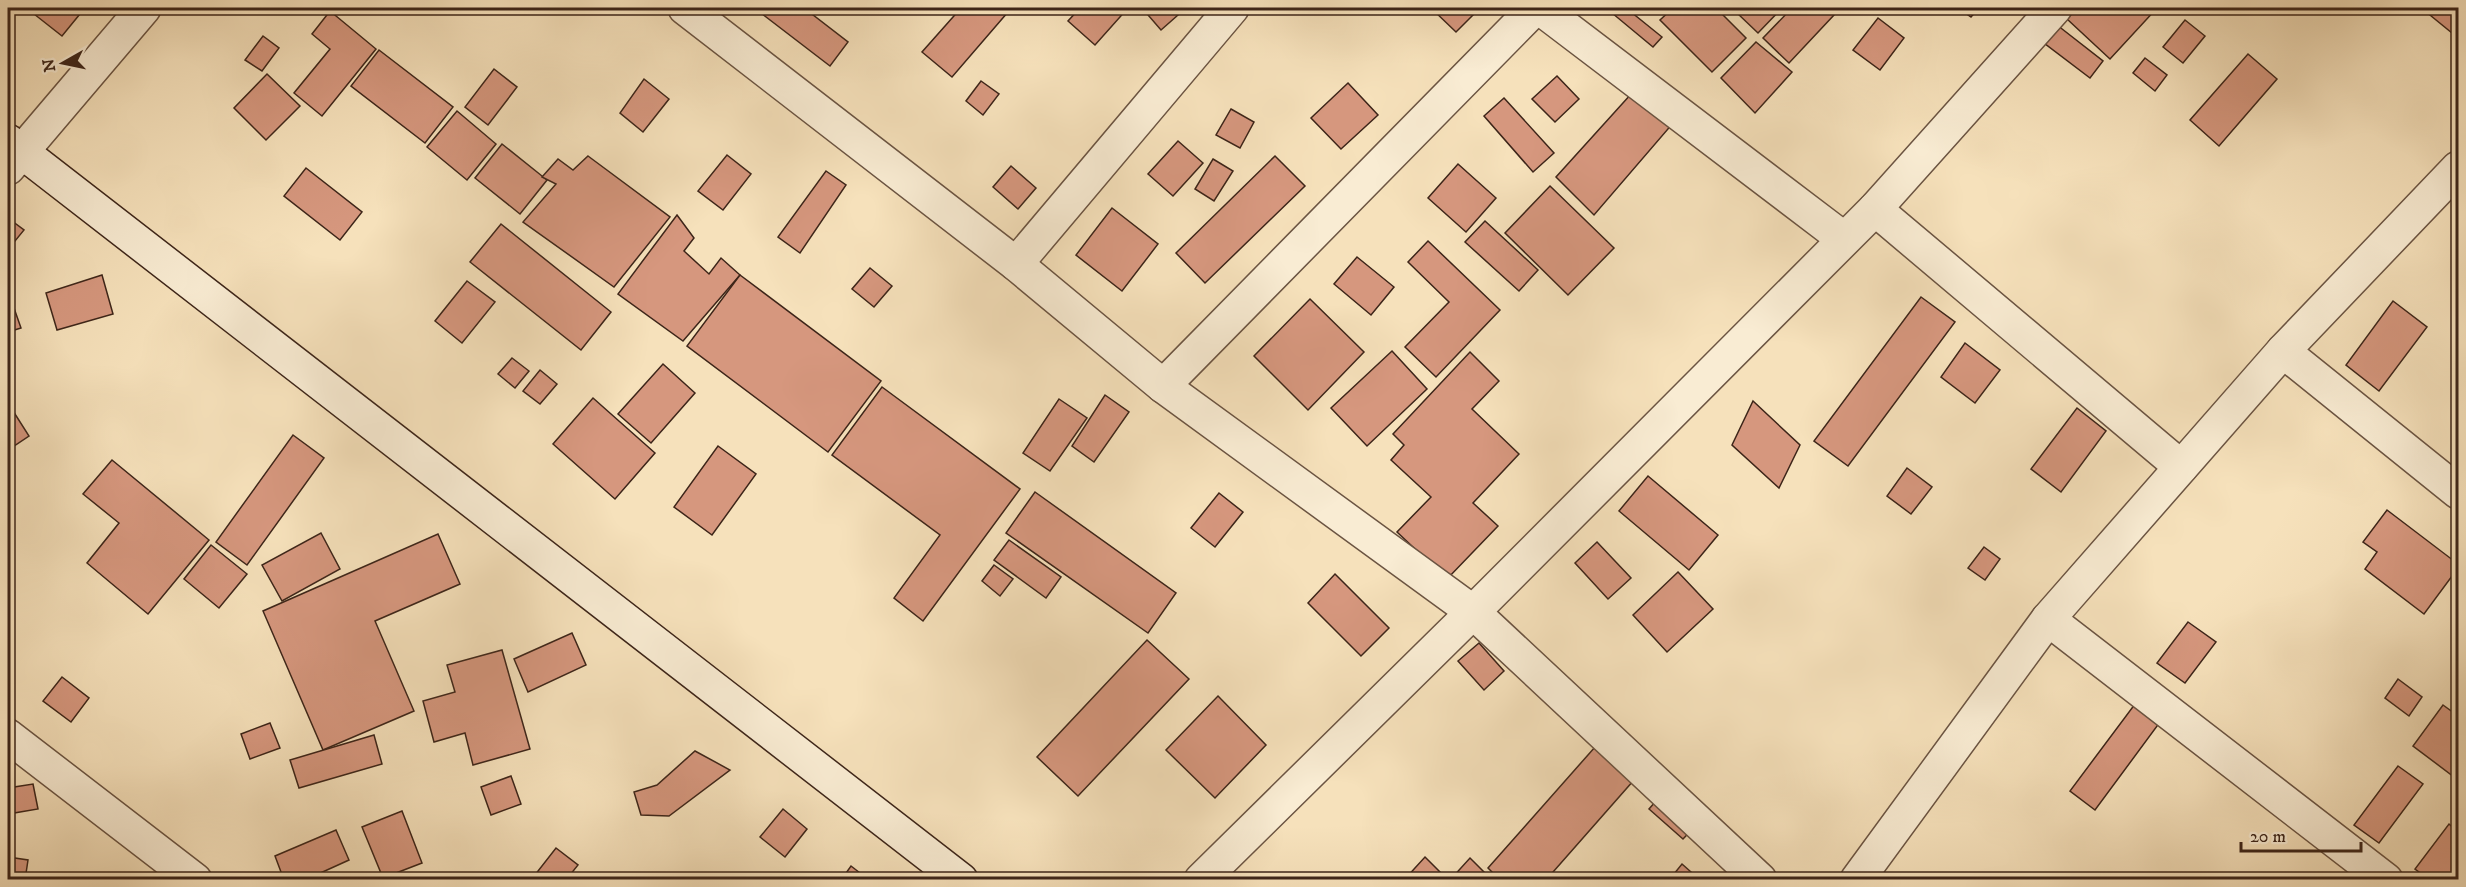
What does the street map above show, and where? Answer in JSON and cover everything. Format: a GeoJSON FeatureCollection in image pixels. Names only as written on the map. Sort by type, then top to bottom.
{"type":"FeatureCollection","features":[{"type":"Feature","properties":{"kind":"street"},"geometry":{"type":"LineString","coordinates":[[144,8],[12,153],[961,879]]}},
{"type":"Feature","properties":{"kind":"street"},"geometry":{"type":"LineString","coordinates":[[1016,264],[1232,8]]}},
{"type":"Feature","properties":{"kind":"street"},"geometry":{"type":"LineString","coordinates":[[1163,386],[1535,8]]}},
{"type":"Feature","properties":{"kind":"street"},"geometry":{"type":"LineString","coordinates":[[1540,8],[1844,239]]}},
{"type":"Feature","properties":{"kind":"street"},"geometry":{"type":"LineString","coordinates":[[1201,879],[1473,612],[1875,209],[2055,8]]}},
{"type":"Feature","properties":{"kind":"street"},"geometry":{"type":"LineString","coordinates":[[702,13],[1016,264],[1163,386],[1473,612],[1760,879]]}},
{"type":"Feature","properties":{"kind":"street"},"geometry":{"type":"LineString","coordinates":[[1857,879],[2048,619],[2283,351],[2458,168]]}},
{"type":"Feature","properties":{"kind":"street"},"geometry":{"type":"LineString","coordinates":[[1875,209],[2181,467]]}},
{"type":"Feature","properties":{"kind":"street"},"geometry":{"type":"LineString","coordinates":[[2283,351],[2458,492]]}},
{"type":"Feature","properties":{"kind":"street"},"geometry":{"type":"LineString","coordinates":[[2048,619],[2386,879]]}},
{"type":"Feature","properties":{"kind":"street"},"geometry":{"type":"LineString","coordinates":[[8,735],[195,879]]}},
{"type":"Feature","properties":{"kind":"building"},"geometry":{"type":"Polygon","coordinates":[[[39,8],[84,9],[62,36],[34,14],[39,8]]]}},
{"type":"Feature","properties":{"kind":"building"},"geometry":{"type":"Polygon","coordinates":[[[759,8],[804,8],[848,42],[830,66],[757,10],[759,8]]]}},
{"type":"Feature","properties":{"kind":"building"},"geometry":{"type":"Polygon","coordinates":[[[961,8],[1004,8],[1008,12],[952,77],[922,52],[961,8]]]}},
{"type":"Feature","properties":{"kind":"building"},"geometry":{"type":"Polygon","coordinates":[[[1080,8],[1128,8],[1095,45],[1068,21],[1080,8]]]}},
{"type":"Feature","properties":{"kind":"building"},"geometry":{"type":"Polygon","coordinates":[[[1142,8],[1171,8],[1178,15],[1161,30],[1142,8]]]}},
{"type":"Feature","properties":{"kind":"building"},"geometry":{"type":"Polygon","coordinates":[[[1431,8],[1480,8],[1456,32],[1431,8]]]}},
{"type":"Feature","properties":{"kind":"building"},"geometry":{"type":"Polygon","coordinates":[[[1616,8],[1626,8],[1662,37],[1653,47],[1612,13],[1616,8]]]}},
{"type":"Feature","properties":{"kind":"building"},"geometry":{"type":"Polygon","coordinates":[[[1673,8],[1716,8],[1746,38],[1712,72],[1660,20],[1673,8]]]}},
{"type":"Feature","properties":{"kind":"building"},"geometry":{"type":"Polygon","coordinates":[[[1740,8],[1782,8],[1758,33],[1736,12],[1740,8]]]}},
{"type":"Feature","properties":{"kind":"building"},"geometry":{"type":"Polygon","coordinates":[[[1792,8],[1826,8],[1834,15],[1789,63],[1763,38],[1792,8]]]}},
{"type":"Feature","properties":{"kind":"building"},"geometry":{"type":"Polygon","coordinates":[[[1958,8],[1979,8],[1971,17],[1958,8]]]}},
{"type":"Feature","properties":{"kind":"building"},"geometry":{"type":"Polygon","coordinates":[[[2077,8],[2157,8],[2110,59],[2067,19],[2077,8]]]}},
{"type":"Feature","properties":{"kind":"building"},"geometry":{"type":"Polygon","coordinates":[[[2428,8],[2458,8],[2458,26],[2452,33],[2425,11],[2428,8]]]}},
{"type":"Feature","properties":{"kind":"building"},"geometry":{"type":"Polygon","coordinates":[[[330,11],[376,49],[322,116],[294,93],[330,49],[312,34],[330,11]]]}},
{"type":"Feature","properties":{"kind":"building"},"geometry":{"type":"Polygon","coordinates":[[[1878,18],[1904,38],[1880,70],[1853,50],[1878,18]]]}},
{"type":"Feature","properties":{"kind":"building"},"geometry":{"type":"Polygon","coordinates":[[[2185,20],[2205,36],[2183,63],[2163,47],[2185,20]]]}},
{"type":"Feature","properties":{"kind":"building"},"geometry":{"type":"Polygon","coordinates":[[[2057,25],[2103,61],[2090,78],[2044,43],[2057,25]]]}},
{"type":"Feature","properties":{"kind":"building"},"geometry":{"type":"Polygon","coordinates":[[[263,36],[279,48],[262,71],[245,60],[263,36]]]}},
{"type":"Feature","properties":{"kind":"building"},"geometry":{"type":"Polygon","coordinates":[[[1756,42],[1792,72],[1755,113],[1721,78],[1756,42]]]}},
{"type":"Feature","properties":{"kind":"building"},"geometry":{"type":"Polygon","coordinates":[[[379,50],[453,107],[425,143],[351,86],[379,50]]]}},
{"type":"Feature","properties":{"kind":"building"},"geometry":{"type":"Polygon","coordinates":[[[2248,54],[2277,79],[2219,146],[2190,120],[2248,54]]]}},
{"type":"Feature","properties":{"kind":"building"},"geometry":{"type":"Polygon","coordinates":[[[2145,58],[2167,75],[2155,91],[2133,73],[2145,58]]]}},
{"type":"Feature","properties":{"kind":"building"},"geometry":{"type":"Polygon","coordinates":[[[494,69],[517,87],[488,125],[465,107],[494,69]]]}},
{"type":"Feature","properties":{"kind":"building"},"geometry":{"type":"Polygon","coordinates":[[[267,74],[300,106],[266,140],[234,108],[267,74]]]}},
{"type":"Feature","properties":{"kind":"building"},"geometry":{"type":"Polygon","coordinates":[[[1557,76],[1579,99],[1555,122],[1532,99],[1557,76]]]}},
{"type":"Feature","properties":{"kind":"building"},"geometry":{"type":"Polygon","coordinates":[[[644,79],[669,99],[643,132],[620,113],[644,79]]]}},
{"type":"Feature","properties":{"kind":"building"},"geometry":{"type":"Polygon","coordinates":[[[981,81],[999,94],[983,115],[966,101],[981,81]]]}},
{"type":"Feature","properties":{"kind":"building"},"geometry":{"type":"Polygon","coordinates":[[[1348,83],[1378,115],[1341,149],[1311,118],[1348,83]]]}},
{"type":"Feature","properties":{"kind":"building"},"geometry":{"type":"Polygon","coordinates":[[[1632,93],[1674,122],[1594,215],[1556,177],[1632,93]]]}},
{"type":"Feature","properties":{"kind":"building"},"geometry":{"type":"Polygon","coordinates":[[[1504,98],[1554,153],[1533,172],[1484,116],[1504,98]]]}},
{"type":"Feature","properties":{"kind":"building"},"geometry":{"type":"Polygon","coordinates":[[[1231,109],[1254,122],[1240,148],[1216,135],[1231,109]]]}},
{"type":"Feature","properties":{"kind":"building"},"geometry":{"type":"Polygon","coordinates":[[[457,111],[496,144],[467,180],[427,147],[457,111]]]}},
{"type":"Feature","properties":{"kind":"building"},"geometry":{"type":"Polygon","coordinates":[[[1178,141],[1203,163],[1173,196],[1148,174],[1178,141]]]}},
{"type":"Feature","properties":{"kind":"building"},"geometry":{"type":"Polygon","coordinates":[[[502,144],[547,180],[520,214],[475,178],[502,144]]]}},
{"type":"Feature","properties":{"kind":"building"},"geometry":{"type":"Polygon","coordinates":[[[727,155],[751,174],[723,210],[698,191],[727,155]]]}},
{"type":"Feature","properties":{"kind":"building"},"geometry":{"type":"Polygon","coordinates":[[[588,156],[670,217],[614,287],[523,222],[556,184],[542,177],[558,159],[573,170],[588,156]]]}},
{"type":"Feature","properties":{"kind":"building"},"geometry":{"type":"Polygon","coordinates":[[[1275,156],[1305,186],[1205,283],[1176,253],[1275,156]]]}},
{"type":"Feature","properties":{"kind":"building"},"geometry":{"type":"Polygon","coordinates":[[[1213,159],[1233,171],[1214,201],[1195,189],[1213,159]]]}},
{"type":"Feature","properties":{"kind":"building"},"geometry":{"type":"Polygon","coordinates":[[[1458,164],[1496,198],[1466,232],[1428,198],[1458,164]]]}},
{"type":"Feature","properties":{"kind":"building"},"geometry":{"type":"Polygon","coordinates":[[[1011,166],[1036,188],[1018,209],[993,187],[1011,166]]]}},
{"type":"Feature","properties":{"kind":"building"},"geometry":{"type":"Polygon","coordinates":[[[306,168],[362,212],[340,240],[284,196],[306,168]]]}},
{"type":"Feature","properties":{"kind":"building"},"geometry":{"type":"Polygon","coordinates":[[[826,171],[846,185],[800,253],[778,237],[826,171]]]}},
{"type":"Feature","properties":{"kind":"building"},"geometry":{"type":"Polygon","coordinates":[[[1550,186],[1614,248],[1568,295],[1505,233],[1550,186]]]}},
{"type":"Feature","properties":{"kind":"building"},"geometry":{"type":"Polygon","coordinates":[[[1112,208],[1158,244],[1122,291],[1076,255],[1112,208]]]}},
{"type":"Feature","properties":{"kind":"building"},"geometry":{"type":"Polygon","coordinates":[[[677,215],[694,238],[684,251],[709,274],[721,258],[740,275],[683,341],[618,294],[677,215]]]}},
{"type":"Feature","properties":{"kind":"building"},"geometry":{"type":"Polygon","coordinates":[[[8,218],[24,230],[11,246],[8,243],[8,218]]]}},
{"type":"Feature","properties":{"kind":"building"},"geometry":{"type":"Polygon","coordinates":[[[1485,221],[1538,270],[1519,291],[1465,242],[1485,221]]]}},
{"type":"Feature","properties":{"kind":"building"},"geometry":{"type":"Polygon","coordinates":[[[501,224],[611,312],[581,350],[470,262],[501,224]]]}},
{"type":"Feature","properties":{"kind":"building"},"geometry":{"type":"Polygon","coordinates":[[[1428,241],[1500,310],[1436,377],[1405,347],[1449,302],[1408,262],[1428,241]]]}},
{"type":"Feature","properties":{"kind":"building"},"geometry":{"type":"Polygon","coordinates":[[[1357,257],[1394,287],[1371,315],[1334,284],[1357,257]]]}},
{"type":"Feature","properties":{"kind":"building"},"geometry":{"type":"Polygon","coordinates":[[[870,268],[892,286],[874,307],[852,289],[870,268]]]}},
{"type":"Feature","properties":{"kind":"building"},"geometry":{"type":"Polygon","coordinates":[[[102,275],[113,314],[57,330],[46,293],[102,275]]]}},
{"type":"Feature","properties":{"kind":"building"},"geometry":{"type":"Polygon","coordinates":[[[740,275],[881,381],[828,452],[687,346],[740,275]]]}},
{"type":"Feature","properties":{"kind":"building"},"geometry":{"type":"Polygon","coordinates":[[[467,281],[495,302],[462,343],[435,321],[467,281]]]}},
{"type":"Feature","properties":{"kind":"building"},"geometry":{"type":"Polygon","coordinates":[[[8,291],[21,328],[8,332],[8,291]]]}},
{"type":"Feature","properties":{"kind":"building"},"geometry":{"type":"Polygon","coordinates":[[[1921,297],[1955,322],[1848,466],[1814,441],[1921,297]]]}},
{"type":"Feature","properties":{"kind":"building"},"geometry":{"type":"Polygon","coordinates":[[[1310,299],[1364,352],[1308,410],[1254,356],[1310,299]]]}},
{"type":"Feature","properties":{"kind":"building"},"geometry":{"type":"Polygon","coordinates":[[[2393,301],[2427,327],[2379,391],[2346,365],[2393,301]]]}},
{"type":"Feature","properties":{"kind":"building"},"geometry":{"type":"Polygon","coordinates":[[[1965,343],[2000,370],[1975,403],[1941,377],[1965,343]]]}},
{"type":"Feature","properties":{"kind":"building"},"geometry":{"type":"Polygon","coordinates":[[[1392,351],[1427,389],[1367,446],[1331,408],[1392,351]]]}},
{"type":"Feature","properties":{"kind":"building"},"geometry":{"type":"Polygon","coordinates":[[[1470,352],[1499,381],[1472,409],[1519,454],[1473,503],[1498,526],[1447,579],[1397,532],[1431,497],[1391,460],[1404,445],[1393,434],[1470,352]]]}},
{"type":"Feature","properties":{"kind":"building"},"geometry":{"type":"Polygon","coordinates":[[[512,358],[529,371],[515,388],[498,374],[512,358]]]}},
{"type":"Feature","properties":{"kind":"building"},"geometry":{"type":"Polygon","coordinates":[[[663,364],[695,393],[651,443],[618,414],[663,364]]]}},
{"type":"Feature","properties":{"kind":"building"},"geometry":{"type":"Polygon","coordinates":[[[540,370],[557,384],[540,404],[523,391],[540,370]]]}},
{"type":"Feature","properties":{"kind":"building"},"geometry":{"type":"Polygon","coordinates":[[[882,387],[1020,489],[923,621],[894,598],[940,535],[832,455],[882,387]]]}},
{"type":"Feature","properties":{"kind":"building"},"geometry":{"type":"Polygon","coordinates":[[[1105,395],[1129,412],[1094,462],[1072,446],[1105,395]]]}},
{"type":"Feature","properties":{"kind":"building"},"geometry":{"type":"Polygon","coordinates":[[[593,398],[655,453],[615,499],[553,444],[593,398]]]}},
{"type":"Feature","properties":{"kind":"building"},"geometry":{"type":"Polygon","coordinates":[[[1059,399],[1087,418],[1050,471],[1023,453],[1059,399]]]}},
{"type":"Feature","properties":{"kind":"building"},"geometry":{"type":"Polygon","coordinates":[[[1753,401],[1800,445],[1779,488],[1732,445],[1753,401]]]}},
{"type":"Feature","properties":{"kind":"building"},"geometry":{"type":"Polygon","coordinates":[[[8,403],[29,436],[8,450],[8,403]]]}},
{"type":"Feature","properties":{"kind":"building"},"geometry":{"type":"Polygon","coordinates":[[[2077,408],[2106,431],[2061,492],[2031,469],[2077,408]]]}},
{"type":"Feature","properties":{"kind":"building"},"geometry":{"type":"Polygon","coordinates":[[[293,435],[324,458],[247,565],[216,542],[293,435]]]}},
{"type":"Feature","properties":{"kind":"building"},"geometry":{"type":"Polygon","coordinates":[[[718,446],[756,474],[712,535],[674,507],[718,446]]]}},
{"type":"Feature","properties":{"kind":"building"},"geometry":{"type":"Polygon","coordinates":[[[112,460],[209,540],[148,614],[87,563],[119,523],[83,494],[112,460]]]}},
{"type":"Feature","properties":{"kind":"building"},"geometry":{"type":"Polygon","coordinates":[[[1907,468],[1932,487],[1911,514],[1887,496],[1907,468]]]}},
{"type":"Feature","properties":{"kind":"building"},"geometry":{"type":"Polygon","coordinates":[[[1648,476],[1718,535],[1689,570],[1619,511],[1648,476]]]}},
{"type":"Feature","properties":{"kind":"building"},"geometry":{"type":"Polygon","coordinates":[[[1035,492],[1176,593],[1148,633],[1006,533],[1035,492]]]}},
{"type":"Feature","properties":{"kind":"building"},"geometry":{"type":"Polygon","coordinates":[[[1219,493],[1243,512],[1215,547],[1191,528],[1219,493]]]}},
{"type":"Feature","properties":{"kind":"building"},"geometry":{"type":"Polygon","coordinates":[[[2387,510],[2458,564],[2458,568],[2424,614],[2365,569],[2377,552],[2363,542],[2387,510]]]}},
{"type":"Feature","properties":{"kind":"building"},"geometry":{"type":"Polygon","coordinates":[[[321,533],[340,569],[282,601],[262,565],[321,533]]]}},
{"type":"Feature","properties":{"kind":"building"},"geometry":{"type":"Polygon","coordinates":[[[438,534],[460,584],[375,621],[414,711],[323,750],[263,611],[438,534]]]}},
{"type":"Feature","properties":{"kind":"building"},"geometry":{"type":"Polygon","coordinates":[[[1009,540],[1061,577],[1046,598],[994,560],[1009,540]]]}},
{"type":"Feature","properties":{"kind":"building"},"geometry":{"type":"Polygon","coordinates":[[[1597,542],[1631,578],[1608,599],[1575,563],[1597,542]]]}},
{"type":"Feature","properties":{"kind":"building"},"geometry":{"type":"Polygon","coordinates":[[[211,545],[247,574],[219,608],[184,579],[211,545]]]}},
{"type":"Feature","properties":{"kind":"building"},"geometry":{"type":"Polygon","coordinates":[[[1984,547],[2000,559],[1985,580],[1968,568],[1984,547]]]}},
{"type":"Feature","properties":{"kind":"building"},"geometry":{"type":"Polygon","coordinates":[[[994,565],[1013,579],[1000,596],[982,581],[994,565]]]}},
{"type":"Feature","properties":{"kind":"building"},"geometry":{"type":"Polygon","coordinates":[[[1678,572],[1713,609],[1667,652],[1633,615],[1678,572]]]}},
{"type":"Feature","properties":{"kind":"building"},"geometry":{"type":"Polygon","coordinates":[[[1335,574],[1389,628],[1361,656],[1308,603],[1335,574]]]}},
{"type":"Feature","properties":{"kind":"building"},"geometry":{"type":"Polygon","coordinates":[[[2188,622],[2216,642],[2185,683],[2157,663],[2188,622]]]}},
{"type":"Feature","properties":{"kind":"building"},"geometry":{"type":"Polygon","coordinates":[[[572,633],[586,665],[528,692],[514,659],[572,633]]]}},
{"type":"Feature","properties":{"kind":"building"},"geometry":{"type":"Polygon","coordinates":[[[1147,640],[1189,679],[1078,796],[1037,757],[1147,640]]]}},
{"type":"Feature","properties":{"kind":"building"},"geometry":{"type":"Polygon","coordinates":[[[1479,643],[1504,671],[1484,690],[1458,661],[1479,643]]]}},
{"type":"Feature","properties":{"kind":"building"},"geometry":{"type":"Polygon","coordinates":[[[502,650],[530,749],[473,765],[465,733],[434,742],[423,701],[455,692],[447,665],[502,650]]]}},
{"type":"Feature","properties":{"kind":"building"},"geometry":{"type":"Polygon","coordinates":[[[62,677],[89,698],[71,722],[43,701],[62,677]]]}},
{"type":"Feature","properties":{"kind":"building"},"geometry":{"type":"Polygon","coordinates":[[[2398,679],[2422,697],[2409,716],[2385,698],[2398,679]]]}},
{"type":"Feature","properties":{"kind":"building"},"geometry":{"type":"Polygon","coordinates":[[[1218,696],[1266,745],[1215,798],[1166,750],[1218,696]]]}},
{"type":"Feature","properties":{"kind":"building"},"geometry":{"type":"Polygon","coordinates":[[[2138,700],[2163,718],[2095,810],[2070,791],[2138,700]]]}},
{"type":"Feature","properties":{"kind":"building"},"geometry":{"type":"Polygon","coordinates":[[[2443,705],[2458,716],[2458,780],[2413,746],[2443,705]]]}},
{"type":"Feature","properties":{"kind":"building"},"geometry":{"type":"Polygon","coordinates":[[[270,723],[280,748],[250,759],[241,734],[270,723]]]}},
{"type":"Feature","properties":{"kind":"building"},"geometry":{"type":"Polygon","coordinates":[[[374,735],[382,764],[299,788],[290,760],[374,735]]]}},
{"type":"Feature","properties":{"kind":"building"},"geometry":{"type":"Polygon","coordinates":[[[1603,738],[1641,772],[1546,880],[1500,880],[1488,868],[1603,738]]]}},
{"type":"Feature","properties":{"kind":"building"},"geometry":{"type":"Polygon","coordinates":[[[695,751],[730,770],[669,816],[641,815],[634,792],[657,785],[695,751]]]}},
{"type":"Feature","properties":{"kind":"building"},"geometry":{"type":"Polygon","coordinates":[[[2398,766],[2423,784],[2379,843],[2354,825],[2398,766]]]}},
{"type":"Feature","properties":{"kind":"building"},"geometry":{"type":"Polygon","coordinates":[[[511,776],[521,804],[491,815],[481,787],[511,776]]]}},
{"type":"Feature","properties":{"kind":"building"},"geometry":{"type":"Polygon","coordinates":[[[33,784],[38,809],[8,814],[8,788],[33,784]]]}},
{"type":"Feature","properties":{"kind":"building"},"geometry":{"type":"Polygon","coordinates":[[[1671,784],[1705,816],[1683,839],[1649,809],[1671,784]]]}},
{"type":"Feature","properties":{"kind":"building"},"geometry":{"type":"Polygon","coordinates":[[[783,809],[807,829],[785,857],[760,837],[783,809]]]}},
{"type":"Feature","properties":{"kind":"building"},"geometry":{"type":"Polygon","coordinates":[[[402,811],[422,863],[383,878],[362,827],[402,811]]]}},
{"type":"Feature","properties":{"kind":"building"},"geometry":{"type":"Polygon","coordinates":[[[2449,824],[2458,832],[2458,876],[2456,880],[2430,880],[2415,869],[2449,824]]]}},
{"type":"Feature","properties":{"kind":"building"},"geometry":{"type":"Polygon","coordinates":[[[336,830],[349,860],[305,880],[284,880],[275,856],[336,830]]]}},
{"type":"Feature","properties":{"kind":"building"},"geometry":{"type":"Polygon","coordinates":[[[556,848],[578,865],[566,880],[531,880],[556,848]]]}},
{"type":"Feature","properties":{"kind":"building"},"geometry":{"type":"Polygon","coordinates":[[[8,857],[28,860],[25,880],[8,880],[8,857]]]}},
{"type":"Feature","properties":{"kind":"building"},"geometry":{"type":"Polygon","coordinates":[[[1425,857],[1448,880],[1404,880],[1425,857]]]}},
{"type":"Feature","properties":{"kind":"building"},"geometry":{"type":"Polygon","coordinates":[[[1470,858],[1492,880],[1450,880],[1470,858]]]}},
{"type":"Feature","properties":{"kind":"building"},"geometry":{"type":"Polygon","coordinates":[[[1682,864],[1700,880],[1669,880],[1682,864]]]}},
{"type":"Feature","properties":{"kind":"building"},"geometry":{"type":"Polygon","coordinates":[[[851,866],[869,880],[841,880],[851,866]]]}}]}
